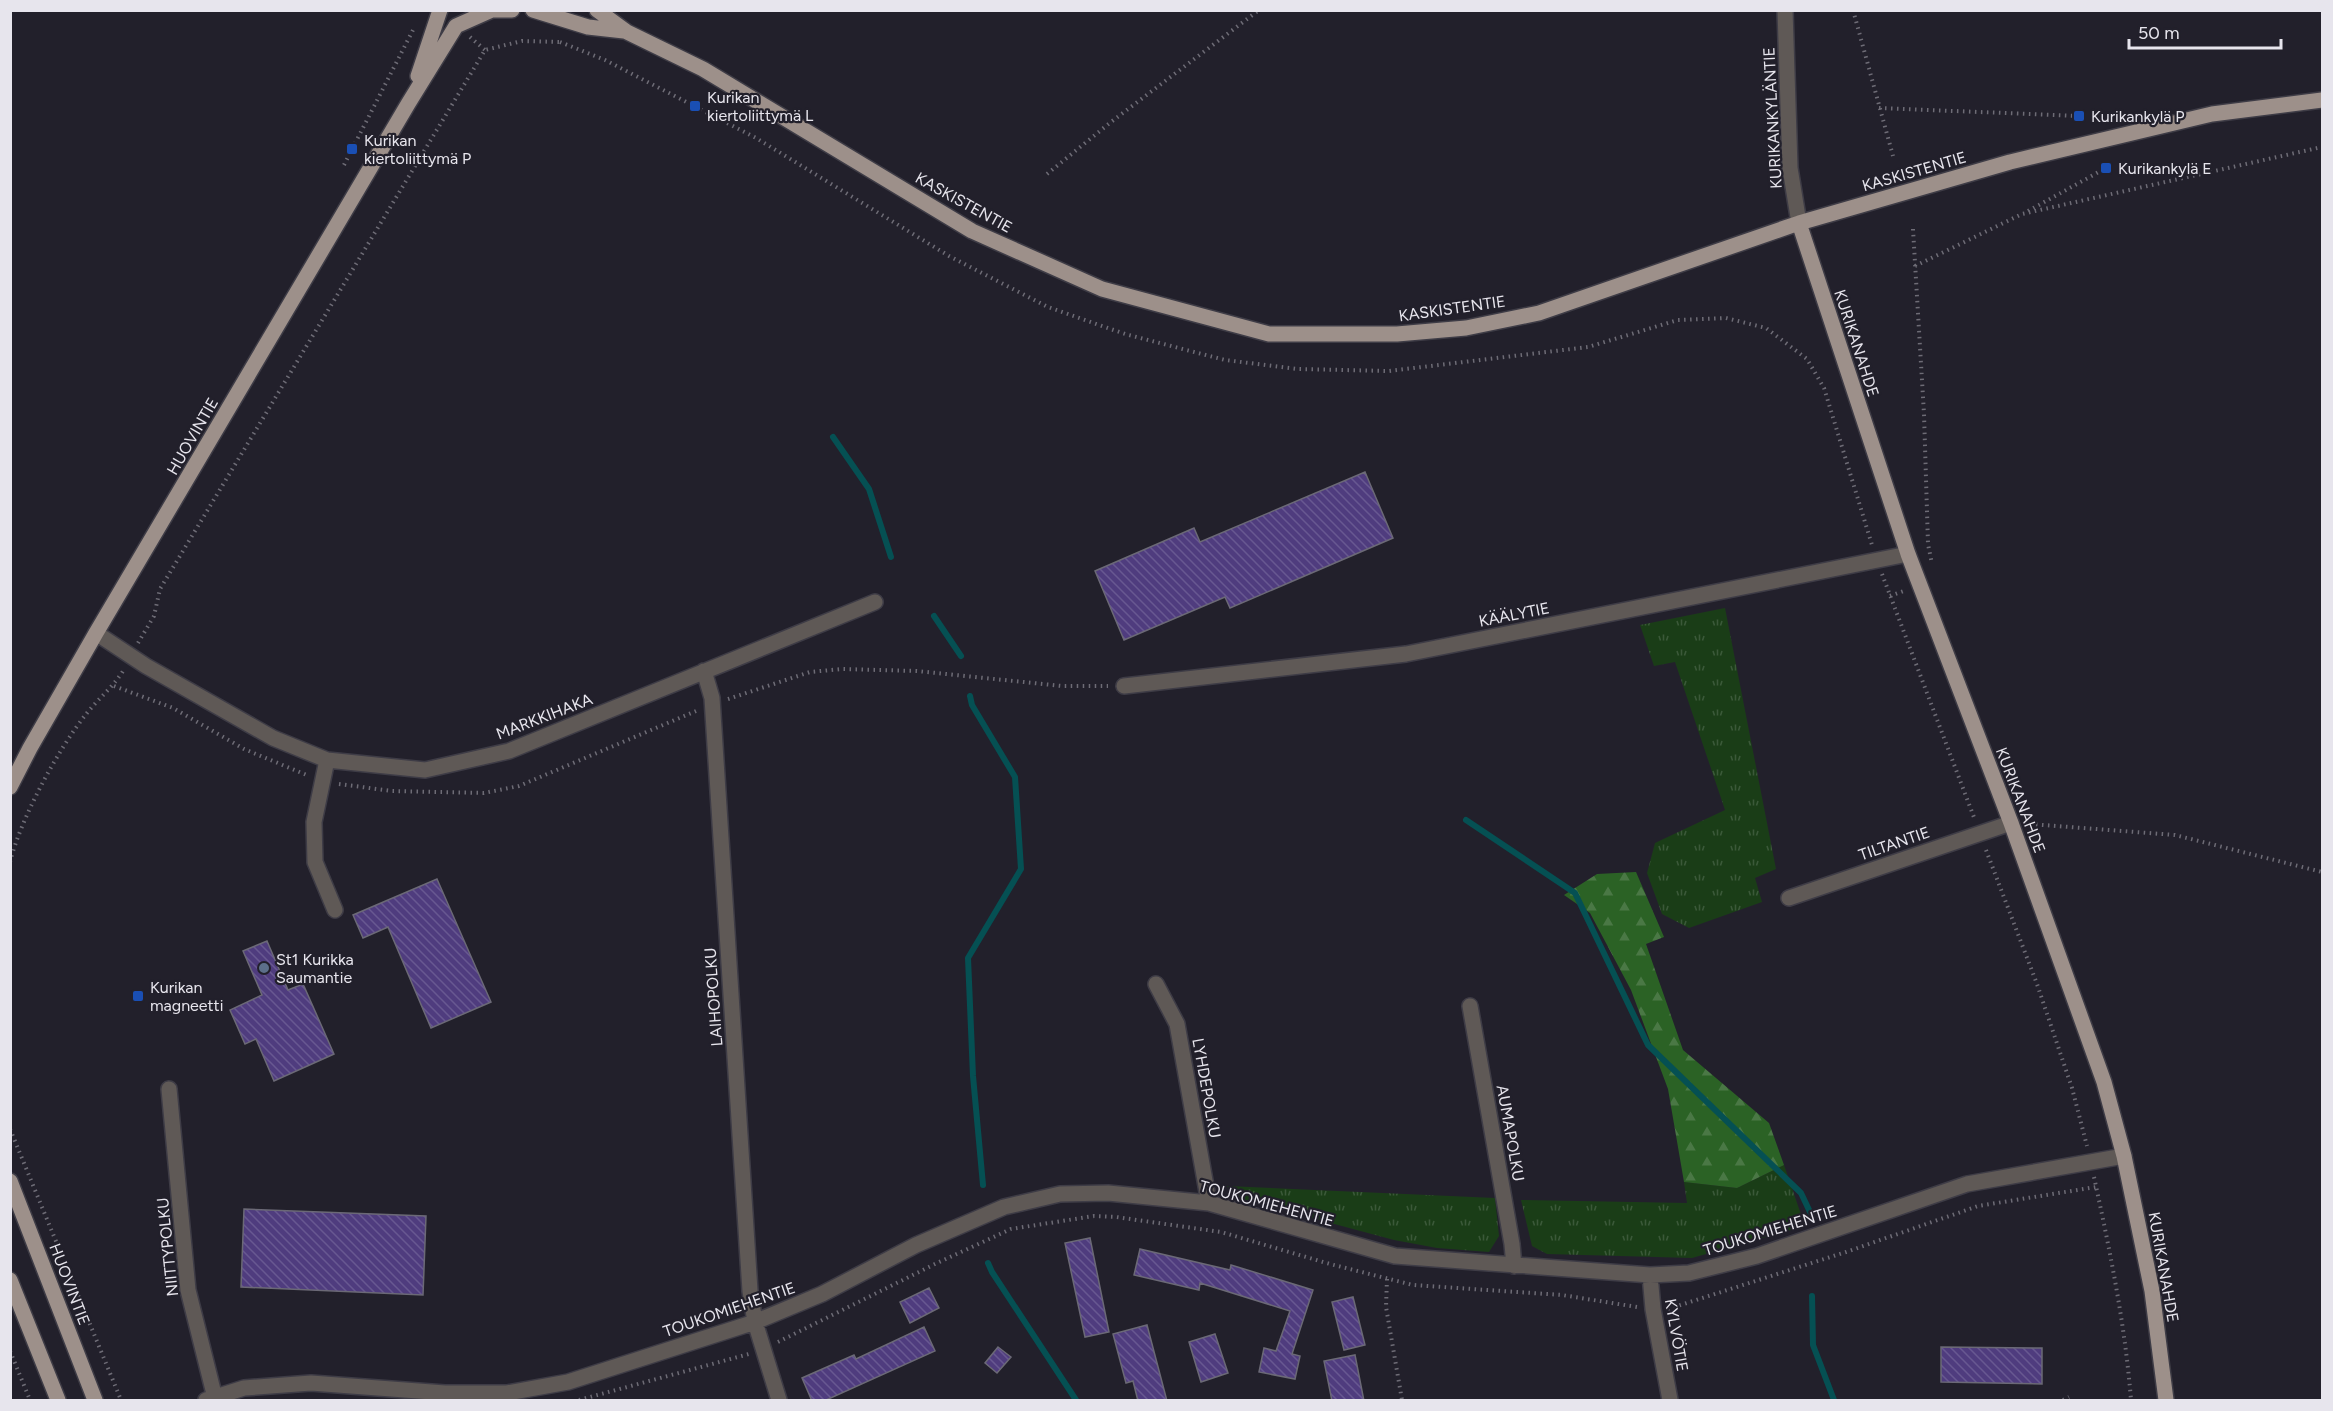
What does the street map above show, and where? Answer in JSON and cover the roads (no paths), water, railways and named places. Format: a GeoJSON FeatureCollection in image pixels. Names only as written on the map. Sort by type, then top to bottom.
{"type":"FeatureCollection","features":[{"type":"Feature","properties":{"kind":"main road","name":"HUOVINTIE"},"geometry":{"type":"LineString","coordinates":[[408,104],[440,10]]}},
{"type":"Feature","properties":{"kind":"main road","name":"HUOVINTIE"},"geometry":{"type":"LineString","coordinates":[[10,787],[96,633],[456,26],[492,10]]}},
{"type":"Feature","properties":{"kind":"main road"},"geometry":{"type":"LineString","coordinates":[[492,10],[512,10]]}},
{"type":"Feature","properties":{"kind":"main road","name":"KASKISTENTIE"},"geometry":{"type":"LineString","coordinates":[[533,10],[572,22],[627,32]]}},
{"type":"Feature","properties":{"kind":"main road","name":"KASKISTENTIE"},"geometry":{"type":"LineString","coordinates":[[597,10],[627,32],[704,69],[972,231],[1102,290],[1269,334],[1397,334],[1466,328],[1539,313],[1799,224],[2021,159],[2212,114],[2322,99]]}},
{"type":"Feature","properties":{"kind":"main road","name":"KURIKANAHDE"},"geometry":{"type":"LineString","coordinates":[[1799,224],[1908,554],[2011,823],[2101,1071],[2124,1155],[2152,1291],[2166,1401]]}},
{"type":"Feature","properties":{"kind":"main road","name":"HUOVINTIE"},"geometry":{"type":"LineString","coordinates":[[10,1181],[14,1204],[95,1401]]}},
{"type":"Feature","properties":{"kind":"main road"},"geometry":{"type":"LineString","coordinates":[[10,1280],[58,1401]]}},
{"type":"Feature","properties":{"kind":"street","name":"KURIKANKYLÄNTIE"},"geometry":{"type":"LineString","coordinates":[[1785,10],[1790,168],[1799,224]]}},
{"type":"Feature","properties":{"kind":"street","name":"KÄÄLYTIE"},"geometry":{"type":"LineString","coordinates":[[1124,686],[1406,654],[1908,554]]}},
{"type":"Feature","properties":{"kind":"street","name":"MARKKIHAKA"},"geometry":{"type":"LineString","coordinates":[[96,633],[131,657],[273,738],[327,760],[425,770],[509,751],[875,602]]}},
{"type":"Feature","properties":{"kind":"street","name":"LAIHOPOLKU"},"geometry":{"type":"LineString","coordinates":[[704,671],[712,698],[750,1291],[755,1322],[779,1401]]}},
{"type":"Feature","properties":{"kind":"street"},"geometry":{"type":"LineString","coordinates":[[327,760],[314,822],[315,862],[334,910]]}},
{"type":"Feature","properties":{"kind":"street","name":"TILTANTIE"},"geometry":{"type":"LineString","coordinates":[[1789,898],[2011,823]]}},
{"type":"Feature","properties":{"kind":"street","name":"LYHDEPOLKU"},"geometry":{"type":"LineString","coordinates":[[1156,984],[1177,1024],[1209,1203]]}},
{"type":"Feature","properties":{"kind":"street","name":"AUMAPOLKU"},"geometry":{"type":"LineString","coordinates":[[1470,1006],[1514,1266]]}},
{"type":"Feature","properties":{"kind":"street","name":"NIITTYPOLKU"},"geometry":{"type":"LineString","coordinates":[[169,1089],[188,1290],[211,1399]]}},
{"type":"Feature","properties":{"kind":"street","name":"TOUKOMIEHENTIE"},"geometry":{"type":"LineString","coordinates":[[211,1399],[244,1388],[311,1383],[445,1393],[507,1393],[568,1382],[755,1322],[822,1294],[916,1245],[1004,1208],[1060,1194],[1108,1193],[1209,1203],[1395,1256],[1650,1275],[1689,1273],[1757,1256],[1966,1184],[2124,1155]]}},
{"type":"Feature","properties":{"kind":"street","name":"KYLVÖTIE"},"geometry":{"type":"LineString","coordinates":[[1650,1275],[1653,1309],[1670,1401]]}},
{"type":"Feature","properties":{"kind":"waterway"},"geometry":{"type":"LineString","coordinates":[[833,437],[869,489],[891,557]]}},
{"type":"Feature","properties":{"kind":"waterway"},"geometry":{"type":"LineString","coordinates":[[934,616],[961,656]]}},
{"type":"Feature","properties":{"kind":"waterway"},"geometry":{"type":"LineString","coordinates":[[970,696],[972,705],[1015,777],[1021,869],[968,958],[973,1076],[983,1185]]}},
{"type":"Feature","properties":{"kind":"waterway"},"geometry":{"type":"LineString","coordinates":[[1466,820],[1575,893],[1648,1045],[1801,1193],[1810,1212]]}},
{"type":"Feature","properties":{"kind":"waterway"},"geometry":{"type":"LineString","coordinates":[[988,1263],[1076,1400]]}},
{"type":"Feature","properties":{"kind":"waterway"},"geometry":{"type":"LineString","coordinates":[[1812,1296],[1813,1345],[1834,1400]]}},
{"type":"Feature","properties":{"kind":"place","name":"Kurikan kiertoliittymä L"},"geometry":{"type":"Point","coordinates":[695,106]}},
{"type":"Feature","properties":{"kind":"place","name":"Kurikankylä P"},"geometry":{"type":"Point","coordinates":[2079,116]}},
{"type":"Feature","properties":{"kind":"place","name":"Kurikan kiertoliittymä P"},"geometry":{"type":"Point","coordinates":[352,149]}},
{"type":"Feature","properties":{"kind":"place","name":"Kurikankylä E"},"geometry":{"type":"Point","coordinates":[2106,168]}},
{"type":"Feature","properties":{"kind":"place","name":"St1 Kurikka Saumantie"},"geometry":{"type":"Point","coordinates":[264,968]}},
{"type":"Feature","properties":{"kind":"place","name":"Kurikan magneetti"},"geometry":{"type":"Point","coordinates":[138,996]}}]}
